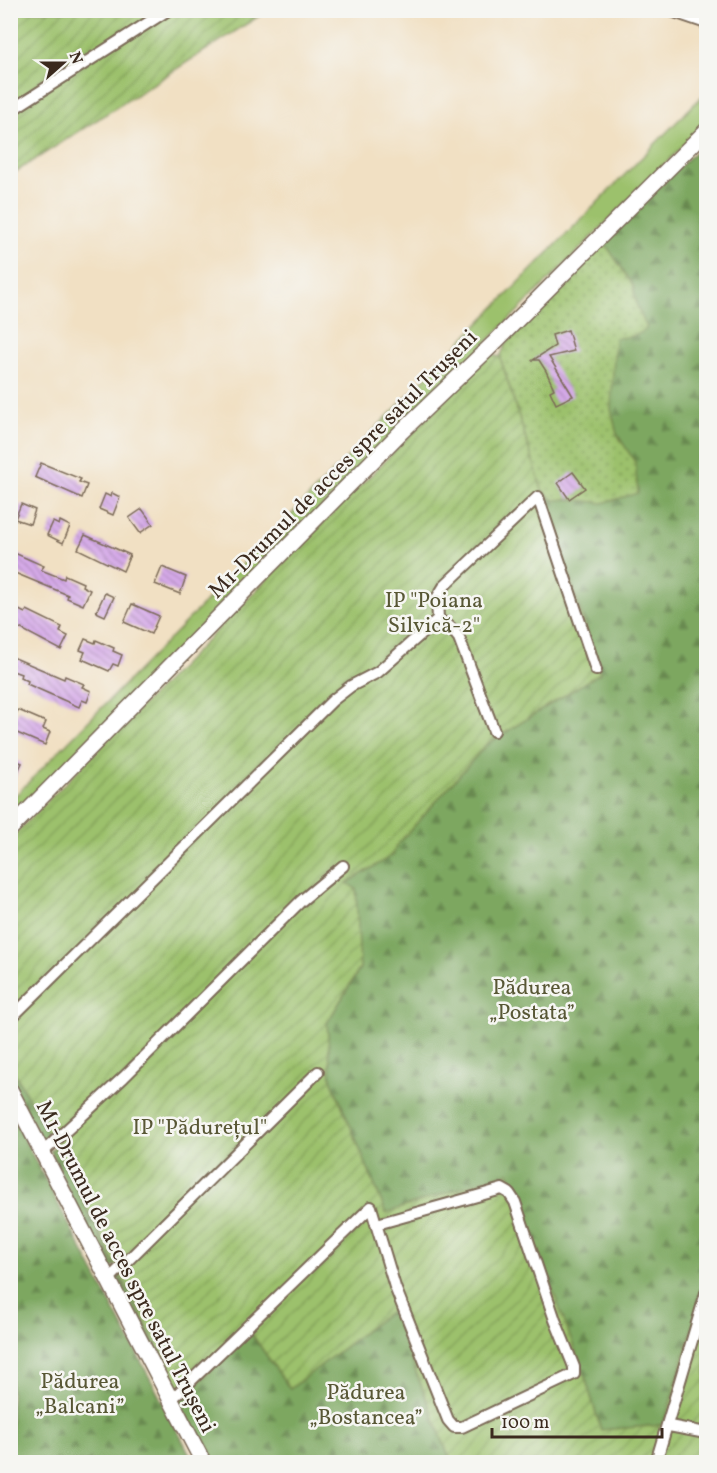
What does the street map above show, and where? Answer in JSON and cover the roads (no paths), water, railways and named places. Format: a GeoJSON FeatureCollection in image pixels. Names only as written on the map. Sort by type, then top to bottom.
{"type":"FeatureCollection","features":[{"type":"Feature","properties":{"kind":"street"},"geometry":{"type":"LineString","coordinates":[[10,111],[168,10]]}},
{"type":"Feature","properties":{"kind":"street"},"geometry":{"type":"LineString","coordinates":[[668,10],[706,23]]}},
{"type":"Feature","properties":{"kind":"street","name":"M1-Drumul de acces spre satul Trușeni"},"geometry":{"type":"LineString","coordinates":[[10,829],[349,488],[402,431],[493,344],[706,131]]}},
{"type":"Feature","properties":{"kind":"street"},"geometry":{"type":"LineString","coordinates":[[438,619],[437,597],[445,585],[538,497],[596,670]]}},
{"type":"Feature","properties":{"kind":"street"},"geometry":{"type":"LineString","coordinates":[[438,619],[450,627],[459,638],[495,732]]}},
{"type":"Feature","properties":{"kind":"street"},"geometry":{"type":"LineString","coordinates":[[10,1019],[333,700],[351,686],[378,672],[438,619]]}},
{"type":"Feature","properties":{"kind":"street"},"geometry":{"type":"LineString","coordinates":[[43,1152],[124,1077],[301,901],[343,866]]}},
{"type":"Feature","properties":{"kind":"street"},"geometry":{"type":"LineString","coordinates":[[108,1280],[318,1072]]}},
{"type":"Feature","properties":{"kind":"street","name":"M1-Drumul de acces spre satul Trușeni"},"geometry":{"type":"LineString","coordinates":[[10,1090],[203,1462]]}},
{"type":"Feature","properties":{"kind":"street"},"geometry":{"type":"LineString","coordinates":[[171,1400],[371,1207],[377,1224],[380,1244],[395,1287],[448,1420],[454,1427],[462,1427],[573,1374],[574,1367],[509,1193],[502,1189],[377,1224]]}},
{"type":"Feature","properties":{"kind":"street"},"geometry":{"type":"LineString","coordinates":[[656,1462],[702,1326],[706,1293]]}},
{"type":"Feature","properties":{"kind":"street"},"geometry":{"type":"LineString","coordinates":[[669,1426],[706,1433]]}},
{"type":"Feature","properties":{"kind":"park label","name":"IP \"Poiana Silvică-2\""},"geometry":{"type":"Point","coordinates":[434,612]}},
{"type":"Feature","properties":{"kind":"park label","name":"Pădurea „Postata”"},"geometry":{"type":"Point","coordinates":[532,998]}},
{"type":"Feature","properties":{"kind":"park label","name":"IP \"Pădurețul\""},"geometry":{"type":"Point","coordinates":[200,1126]}},
{"type":"Feature","properties":{"kind":"park label","name":"Pădurea „Balcani”"},"geometry":{"type":"Point","coordinates":[80,1392]}},
{"type":"Feature","properties":{"kind":"park label","name":"Pădurea „Bostancea”"},"geometry":{"type":"Point","coordinates":[366,1404]}}]}
